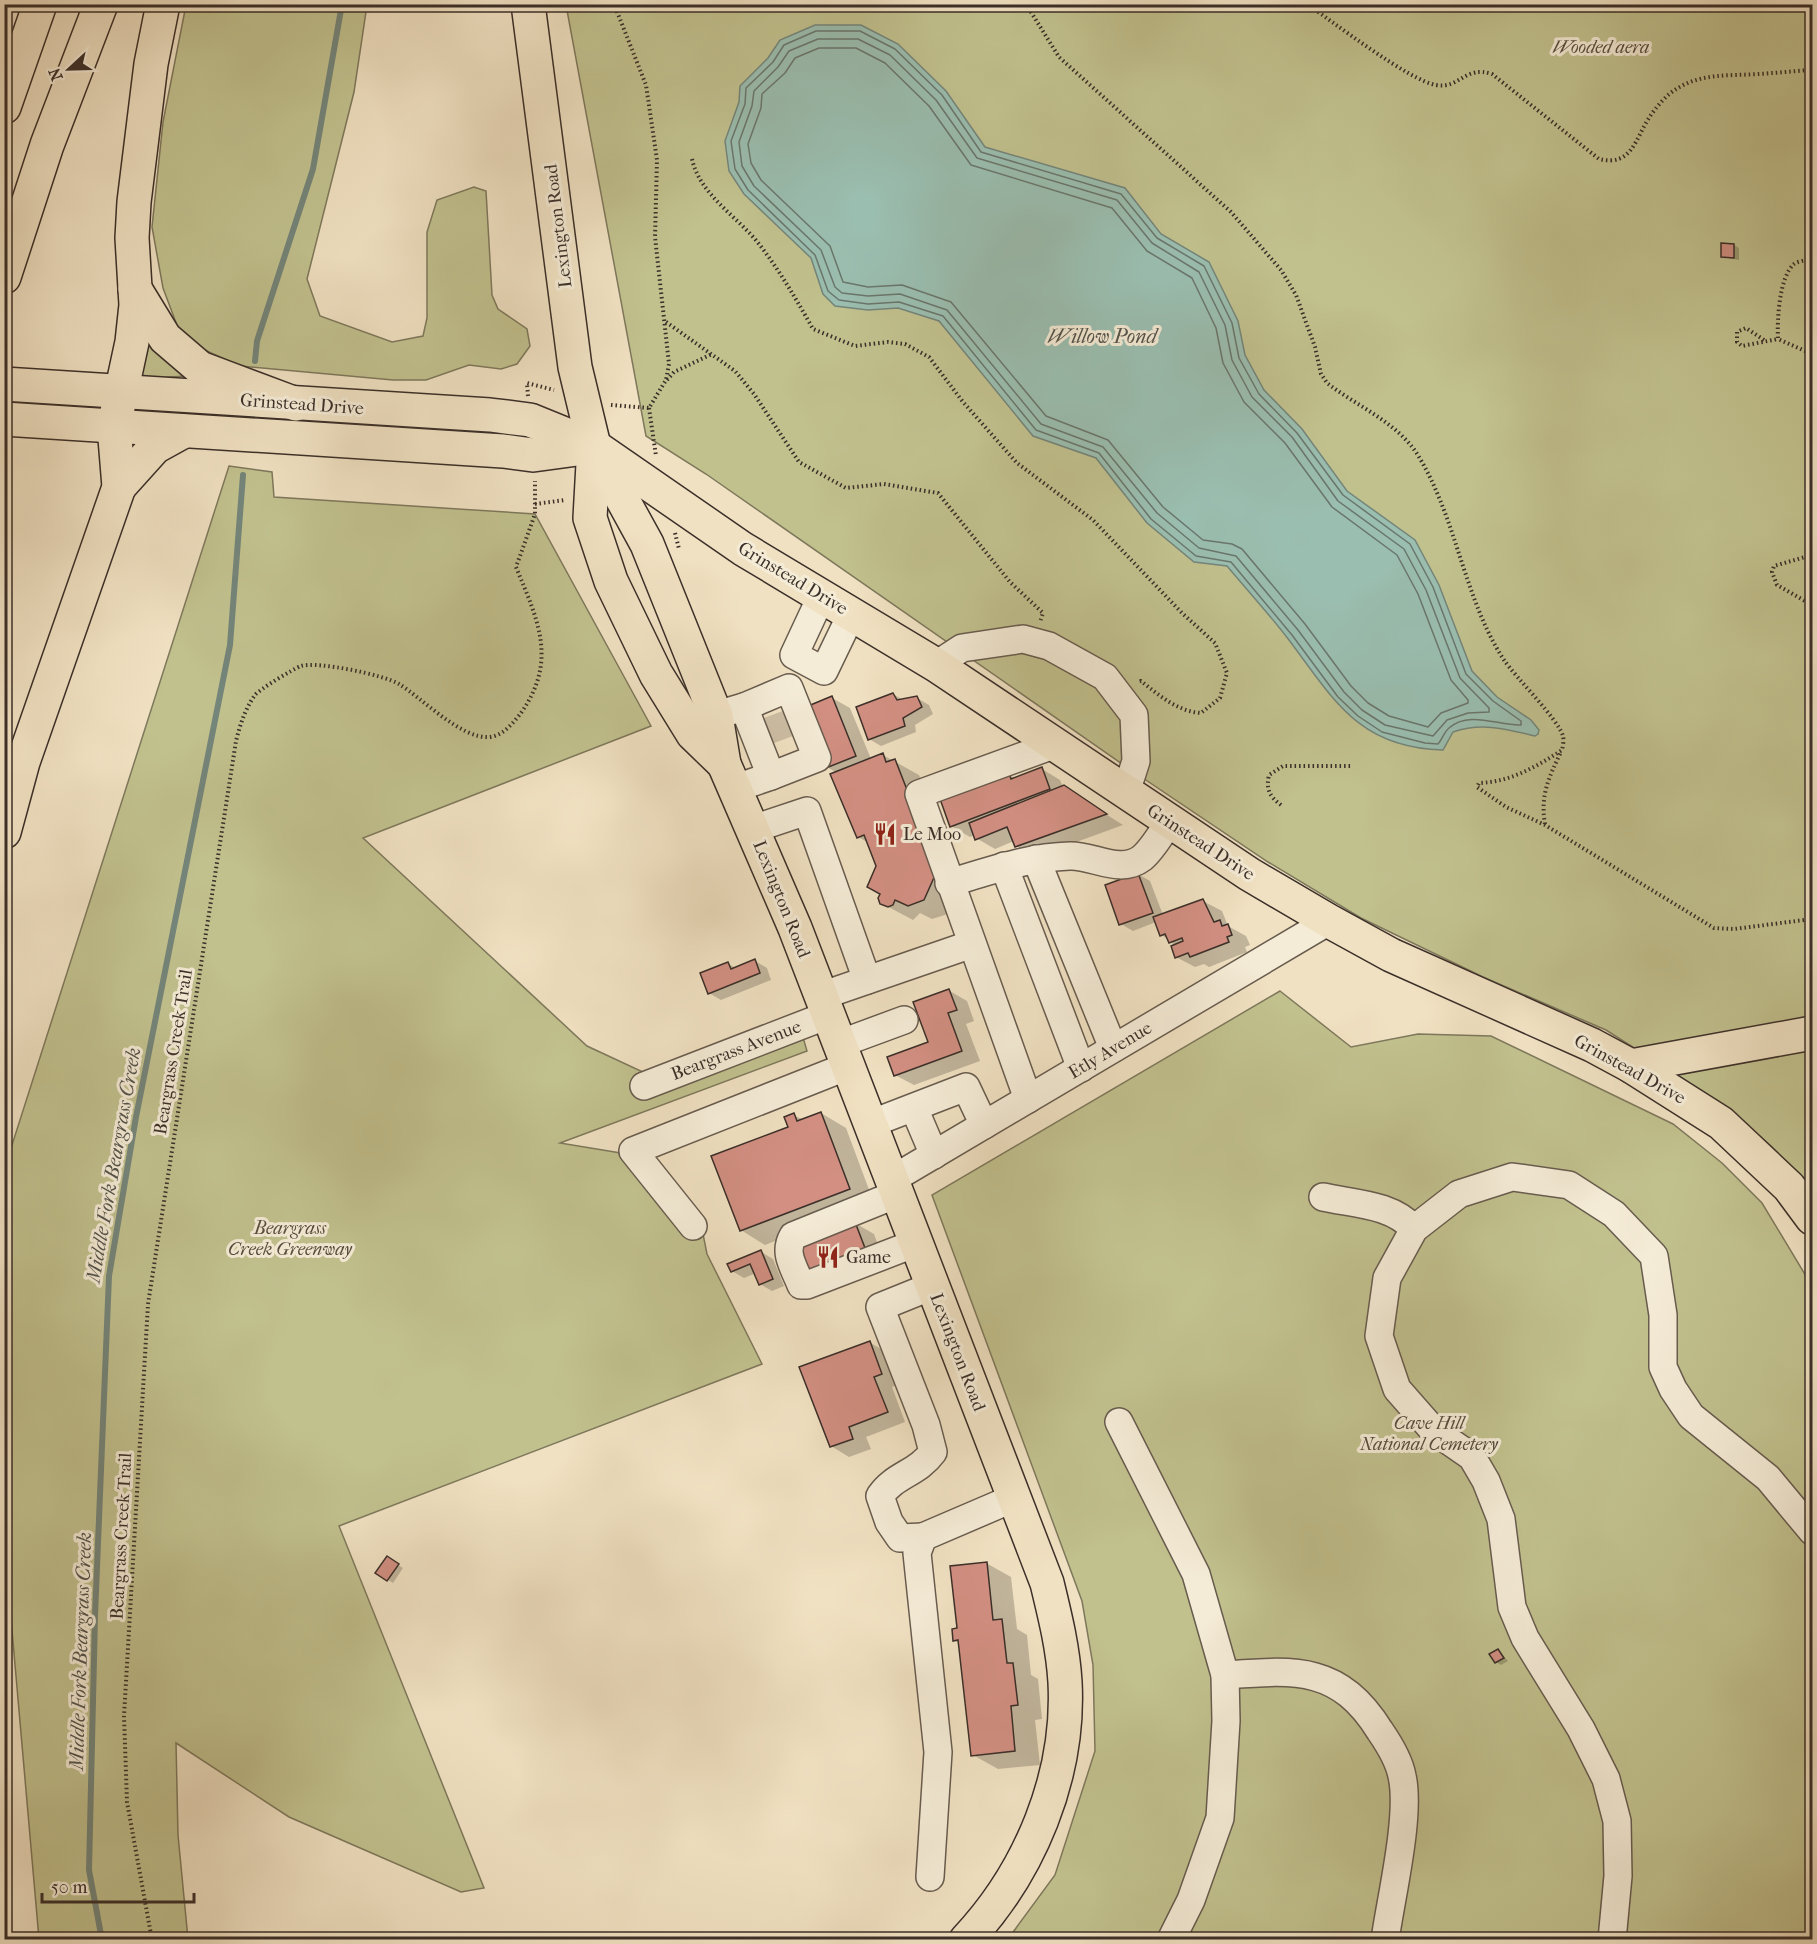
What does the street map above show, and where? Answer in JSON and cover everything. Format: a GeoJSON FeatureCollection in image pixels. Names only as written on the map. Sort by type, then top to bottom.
{"type":"FeatureCollection","features":[{"type":"Feature","properties":{"kind":"main road"},"geometry":{"type":"LineString","coordinates":[[4,107],[40,4]]}},
{"type":"Feature","properties":{"kind":"main road"},"geometry":{"type":"LineString","coordinates":[[4,277],[47,145],[100,4]]}},
{"type":"Feature","properties":{"kind":"main road"},"geometry":{"type":"LineString","coordinates":[[119,487],[114,426],[132,342],[135,289],[132,238],[134,202],[151,64],[163,4]]}},
{"type":"Feature","properties":{"kind":"main road","name":"Lexington Road"},"geometry":{"type":"LineString","coordinates":[[528,4],[545,117],[575,367],[594,447],[646,544],[757,705],[730,776]]}},
{"type":"Feature","properties":{"kind":"main road"},"geometry":{"type":"LineString","coordinates":[[135,289],[165,338],[200,368],[296,404]]}},
{"type":"Feature","properties":{"kind":"main road","name":"Grinstead Drive"},"geometry":{"type":"LineString","coordinates":[[4,384],[530,420],[594,447],[743,549],[936,665],[1249,874],[1391,955],[1592,1045],[1631,1066],[1721,1123],[1789,1187],[1812,1218]]}},
{"type":"Feature","properties":{"kind":"main road","name":"Grinstead Drive"},"geometry":{"type":"LineString","coordinates":[[4,419],[503,451],[533,455],[594,447]]}},
{"type":"Feature","properties":{"kind":"main road"},"geometry":{"type":"LineString","coordinates":[[4,832],[23,762],[119,487],[156,447],[184,431]]}},
{"type":"Feature","properties":{"kind":"main road","name":"Lexington Road"},"geometry":{"type":"LineString","coordinates":[[594,447],[590,518],[611,581],[638,639],[674,705],[693,734],[730,776],[834,1030],[1047,1583],[1061,1640],[1065,1714],[1054,1780],[1029,1849],[1012,1882],[985,1919],[966,1940]]}},
{"type":"Feature","properties":{"kind":"main road"},"geometry":{"type":"LineString","coordinates":[[1631,1066],[1812,1033]]}},
{"type":"Feature","properties":{"kind":"street"},"geometry":{"type":"LineString","coordinates":[[822,595],[794,655],[824,671],[852,613]]}},
{"type":"Feature","properties":{"kind":"street"},"geometry":{"type":"LineString","coordinates":[[936,665],[962,648],[1023,639],[1049,646],[1105,677],[1134,715],[1136,761],[1126,792]]}},
{"type":"Feature","properties":{"kind":"street"},"geometry":{"type":"LineString","coordinates":[[757,705],[806,661]]}},
{"type":"Feature","properties":{"kind":"street"},"geometry":{"type":"LineString","coordinates":[[757,705],[782,764]]}},
{"type":"Feature","properties":{"kind":"street"},"geometry":{"type":"LineString","coordinates":[[730,776],[817,758],[757,705]]}},
{"type":"Feature","properties":{"kind":"street"},"geometry":{"type":"LineString","coordinates":[[1028,1099],[919,794],[1056,744]]}},
{"type":"Feature","properties":{"kind":"street"},"geometry":{"type":"LineString","coordinates":[[753,829],[807,811],[867,980]]}},
{"type":"Feature","properties":{"kind":"street"},"geometry":{"type":"LineString","coordinates":[[949,883],[1036,859],[1073,856],[1099,863],[1125,865],[1142,858],[1170,821]]}},
{"type":"Feature","properties":{"kind":"street"},"geometry":{"type":"LineString","coordinates":[[1036,859],[1113,1048]]}},
{"type":"Feature","properties":{"kind":"street"},"geometry":{"type":"LineString","coordinates":[[1004,866],[1080,1068]]}},
{"type":"Feature","properties":{"kind":"street","name":"Etly Avenue"},"geometry":{"type":"LineString","coordinates":[[916,1243],[807,1285],[801,1285],[788,1254],[788,1244],[793,1236],[894,1187],[934,1155],[1329,921]]}},
{"type":"Feature","properties":{"kind":"street"},"geometry":{"type":"LineString","coordinates":[[834,1030],[867,980],[972,944]]}},
{"type":"Feature","properties":{"kind":"street"},"geometry":{"type":"LineString","coordinates":[[693,1226],[633,1151],[834,1030],[904,1020]]}},
{"type":"Feature","properties":{"kind":"street","name":"Beargrass Avenue"},"geometry":{"type":"LineString","coordinates":[[644,1086],[834,1030]]}},
{"type":"Feature","properties":{"kind":"street"},"geometry":{"type":"LineString","coordinates":[[870,1124],[966,1088],[984,1125]]}},
{"type":"Feature","properties":{"kind":"street"},"geometry":{"type":"LineString","coordinates":[[914,1108],[934,1155]]}},
{"type":"Feature","properties":{"kind":"street"},"geometry":{"type":"LineString","coordinates":[[1612,1940],[1618,1876],[1617,1832],[1606,1779],[1581,1728],[1525,1638],[1516,1618],[1512,1607],[1501,1519],[1486,1481],[1472,1457],[1433,1430],[1397,1389],[1379,1336],[1387,1278],[1414,1229],[1459,1194],[1512,1177],[1569,1185],[1614,1214],[1654,1256],[1664,1315],[1663,1367],[1673,1389],[1691,1416],[1768,1478],[1812,1531]]}},
{"type":"Feature","properties":{"kind":"street"},"geometry":{"type":"LineString","coordinates":[[1323,1197],[1386,1210],[1403,1216],[1414,1229]]}},
{"type":"Feature","properties":{"kind":"street"},"geometry":{"type":"LineString","coordinates":[[932,1286],[880,1307],[927,1425],[933,1452],[923,1466],[889,1482],[880,1496],[889,1522],[900,1538],[923,1537],[1014,1498]]}},
{"type":"Feature","properties":{"kind":"street"},"geometry":{"type":"LineString","coordinates":[[1119,1422],[1196,1574],[1225,1675],[1226,1721],[1220,1818],[1191,1900],[1171,1940]]}},
{"type":"Feature","properties":{"kind":"street"},"geometry":{"type":"LineString","coordinates":[[923,1537],[917,1553],[938,1752],[930,1877]]}},
{"type":"Feature","properties":{"kind":"street"},"geometry":{"type":"LineString","coordinates":[[1225,1675],[1297,1672],[1327,1679],[1352,1696],[1372,1719],[1391,1747],[1402,1776],[1404,1803],[1385,1940]]}},
{"type":"Feature","properties":{"kind":"path"},"geometry":{"type":"LineString","coordinates":[[614,4],[646,85],[657,160],[655,237],[669,364],[666,380]]}},
{"type":"Feature","properties":{"kind":"path"},"geometry":{"type":"LineString","coordinates":[[1026,4],[1059,57],[1231,212],[1281,270],[1296,295],[1315,347],[1321,374],[1327,383],[1395,430],[1420,458],[1489,633],[1504,660],[1556,722],[1563,736],[1562,750],[1544,788],[1542,806],[1545,825]]}},
{"type":"Feature","properties":{"kind":"path"},"geometry":{"type":"LineString","coordinates":[[1307,4],[1410,74],[1432,85],[1455,83],[1472,72],[1480,70],[1492,74],[1599,159],[1608,161],[1616,160],[1635,146],[1649,118],[1660,104],[1676,89],[1693,80],[1713,75],[1812,70]]}},
{"type":"Feature","properties":{"kind":"path"},"geometry":{"type":"LineString","coordinates":[[692,159],[695,176],[757,241],[787,281],[813,329],[855,346],[888,342],[905,345],[929,357],[963,402],[1017,463],[1093,520],[1182,613],[1215,643],[1227,673],[1220,698],[1201,713],[1188,712],[1170,703],[1142,681],[1117,693]]}},
{"type":"Feature","properties":{"kind":"path"},"geometry":{"type":"LineString","coordinates":[[1778,339],[1777,321],[1785,277],[1794,264],[1812,259]]}},
{"type":"Feature","properties":{"kind":"path"},"geometry":{"type":"LineString","coordinates":[[665,321],[735,371],[754,394],[799,462],[846,488],[884,484],[938,493],[1010,582],[1043,613],[1033,642]]}},
{"type":"Feature","properties":{"kind":"path"},"geometry":{"type":"LineString","coordinates":[[1764,340],[1746,328],[1737,332],[1737,342],[1742,346],[1778,339],[1812,354]]}},
{"type":"Feature","properties":{"kind":"path"},"geometry":{"type":"LineString","coordinates":[[653,444],[653,423],[649,408],[666,380],[674,372],[712,354]]}},
{"type":"Feature","properties":{"kind":"path"},"geometry":{"type":"LineString","coordinates":[[623,408],[649,408]]}},
{"type":"Feature","properties":{"kind":"path","name":"Beargrass Creek Trail"},"geometry":{"type":"LineString","coordinates":[[152,1940],[127,1802],[124,1716],[148,1304],[236,741],[243,716],[256,693],[302,666],[351,669],[398,683],[462,730],[489,737],[510,727],[531,699],[543,665],[543,641],[537,619],[516,567],[535,514],[535,472]]}},
{"type":"Feature","properties":{"kind":"path"},"geometry":{"type":"LineString","coordinates":[[535,504],[569,499]]}},
{"type":"Feature","properties":{"kind":"path"},"geometry":{"type":"LineString","coordinates":[[1812,555],[1774,566],[1772,572],[1777,585],[1812,605]]}},
{"type":"Feature","properties":{"kind":"path"},"geometry":{"type":"LineString","coordinates":[[1562,750],[1502,782],[1479,783],[1478,787],[1506,807],[1545,825],[1714,928],[1734,929],[1812,920]]}},
{"type":"Feature","properties":{"kind":"path"},"geometry":{"type":"LineString","coordinates":[[1281,805],[1270,797],[1267,785],[1269,775],[1283,766],[1353,766]]}},
{"type":"Feature","properties":{"kind":"green space"},"geometry":{"type":"Polygon","coordinates":[[[186,5],[367,5],[354,92],[307,279],[320,316],[392,342],[423,336],[427,318],[427,232],[437,200],[474,187],[486,191],[492,295],[498,309],[527,329],[530,346],[517,364],[501,369],[469,365],[426,380],[393,380],[240,366],[198,347],[178,328],[163,288],[152,227],[163,122],[186,5]]]}},
{"type":"Feature","properties":{"kind":"green space","name":"Wooded aera"},"geometry":{"type":"Polygon","coordinates":[[[566,5],[1812,5],[1812,1191],[1772,1147],[1724,1105],[1606,1030],[1483,977],[1361,918],[1268,862],[1125,766],[706,474],[646,436],[566,5]]]}},
{"type":"Feature","properties":{"kind":"green space"},"geometry":{"type":"Polygon","coordinates":[[[144,331],[187,376],[136,379],[144,331]]]}},
{"type":"Feature","properties":{"kind":"green space"},"geometry":{"type":"Polygon","coordinates":[[[126,407],[252,412],[252,417],[128,418],[126,407]]]}},
{"type":"Feature","properties":{"kind":"green space","name":"Beargrass Creek Greenway"},"geometry":{"type":"Polygon","coordinates":[[[229,466],[272,472],[274,497],[535,514],[651,726],[363,838],[587,1046],[647,1074],[797,1017],[807,1051],[560,1143],[651,1158],[699,1214],[707,1254],[762,1364],[339,1526],[484,1888],[461,1892],[289,1817],[176,1743],[178,1835],[188,1939],[39,1939],[11,1619],[4,1465],[4,1170],[229,466]]]}},
{"type":"Feature","properties":{"kind":"green space","name":"Cave Hill National Cemetery"},"geometry":{"type":"Polygon","coordinates":[[[1280,991],[1351,1047],[1418,1034],[1491,1036],[1673,1124],[1722,1163],[1762,1203],[1812,1286],[1812,1939],[1008,1939],[1055,1875],[1095,1751],[1093,1665],[1082,1601],[932,1195],[1280,991]]]}},
{"type":"Feature","properties":{"kind":"water","name":"Willow Pond"},"geometry":{"type":"Polygon","coordinates":[[[815,25],[861,25],[898,44],[946,91],[985,147],[1125,188],[1161,234],[1209,262],[1238,321],[1245,355],[1264,390],[1302,429],[1347,491],[1415,540],[1439,585],[1472,671],[1497,697],[1531,720],[1539,730],[1538,734],[1535,736],[1494,728],[1474,727],[1453,732],[1443,750],[1414,747],[1390,740],[1369,730],[1335,701],[1282,631],[1227,566],[1194,562],[1147,523],[1096,458],[1033,436],[939,321],[898,308],[868,310],[835,306],[823,294],[811,258],[744,194],[729,171],[725,141],[739,102],[740,86],[768,58],[780,40],[815,25]]]}},
{"type":"Feature","properties":{"kind":"building"},"geometry":{"type":"Polygon","coordinates":[[[1721,243],[1734,244],[1734,258],[1721,257],[1721,243]]]}},
{"type":"Feature","properties":{"kind":"building"},"geometry":{"type":"Polygon","coordinates":[[[893,693],[897,700],[917,696],[922,707],[903,718],[905,726],[868,740],[856,707],[893,693]]]}},
{"type":"Feature","properties":{"kind":"building"},"geometry":{"type":"Polygon","coordinates":[[[832,696],[856,756],[826,768],[801,709],[832,696]]]}},
{"type":"Feature","properties":{"kind":"building"},"geometry":{"type":"Polygon","coordinates":[[[883,753],[886,762],[895,759],[936,864],[936,873],[924,900],[908,906],[895,900],[893,905],[888,907],[880,904],[878,898],[880,894],[867,887],[876,866],[864,835],[857,838],[830,774],[883,753]]]}},
{"type":"Feature","properties":{"kind":"building"},"geometry":{"type":"Polygon","coordinates":[[[1042,767],[1050,789],[950,827],[940,799],[1009,773],[1011,779],[1042,767]]]}},
{"type":"Feature","properties":{"kind":"building"},"geometry":{"type":"Polygon","coordinates":[[[1064,785],[1107,814],[1015,847],[1007,827],[975,840],[969,823],[1064,785]]]}},
{"type":"Feature","properties":{"kind":"building"},"geometry":{"type":"Polygon","coordinates":[[[1138,873],[1153,913],[1119,925],[1105,885],[1138,873]]]}},
{"type":"Feature","properties":{"kind":"building"},"geometry":{"type":"Polygon","coordinates":[[[1203,899],[1214,922],[1220,920],[1222,926],[1228,924],[1232,935],[1227,937],[1229,942],[1190,957],[1188,953],[1175,958],[1171,946],[1183,941],[1182,938],[1169,943],[1165,934],[1160,936],[1153,917],[1203,899]]]}},
{"type":"Feature","properties":{"kind":"building"},"geometry":{"type":"Polygon","coordinates":[[[755,959],[760,973],[708,994],[700,973],[728,962],[731,969],[755,959]]]}},
{"type":"Feature","properties":{"kind":"building"},"geometry":{"type":"Polygon","coordinates":[[[949,989],[957,1010],[948,1013],[962,1051],[894,1076],[887,1057],[928,1042],[913,1002],[949,989]]]}},
{"type":"Feature","properties":{"kind":"building"},"geometry":{"type":"Polygon","coordinates":[[[821,1112],[850,1189],[740,1231],[711,1156],[788,1127],[784,1117],[794,1113],[797,1121],[821,1112]]]}},
{"type":"Feature","properties":{"kind":"building"},"geometry":{"type":"Polygon","coordinates":[[[855,1222],[865,1248],[811,1276],[798,1240],[855,1222]]]}},
{"type":"Feature","properties":{"kind":"building"},"geometry":{"type":"Polygon","coordinates":[[[761,1250],[773,1279],[759,1285],[750,1264],[731,1272],[727,1264],[761,1250]]]}},
{"type":"Feature","properties":{"kind":"building"},"geometry":{"type":"Polygon","coordinates":[[[870,1341],[882,1374],[874,1377],[888,1412],[849,1427],[853,1439],[830,1447],[799,1367],[870,1341]]]}},
{"type":"Feature","properties":{"kind":"building"},"geometry":{"type":"Polygon","coordinates":[[[387,1556],[399,1564],[387,1581],[375,1573],[387,1556]]]}},
{"type":"Feature","properties":{"kind":"building"},"geometry":{"type":"Polygon","coordinates":[[[987,1562],[993,1620],[1002,1619],[1007,1663],[1013,1663],[1018,1705],[1011,1706],[1015,1751],[971,1756],[958,1640],[953,1641],[952,1629],[957,1628],[950,1566],[987,1562]]]}},
{"type":"Feature","properties":{"kind":"building"},"geometry":{"type":"Polygon","coordinates":[[[1498,1649],[1504,1658],[1495,1663],[1489,1654],[1498,1649]]]}},
{"type":"Feature","properties":{"kind":"building"},"geometry":{"type":"Polygon","coordinates":[[[339,1936],[380,1940],[339,1940],[339,1936]]]}},
{"type":"Feature","properties":{"kind":"waterway","name":"Middle Fork Beargrass Creek"},"geometry":{"type":"LineString","coordinates":[[255,361],[257,341],[313,169],[342,4]]}},
{"type":"Feature","properties":{"kind":"waterway","name":"Middle Fork Beargrass Creek"},"geometry":{"type":"LineString","coordinates":[[102,1940],[89,1870],[95,1616],[109,1276],[136,1117],[230,645],[243,475]]}},
{"type":"Feature","properties":{"kind":"tunnel"},"geometry":{"type":"LineString","coordinates":[[772,715],[784,747]]}},
{"type":"Feature","properties":{"kind":"place","name":"Le Moo"},"geometry":{"type":"Point","coordinates":[885,834]}},
{"type":"Feature","properties":{"kind":"place","name":"Game"},"geometry":{"type":"Point","coordinates":[828,1257]}}]}
